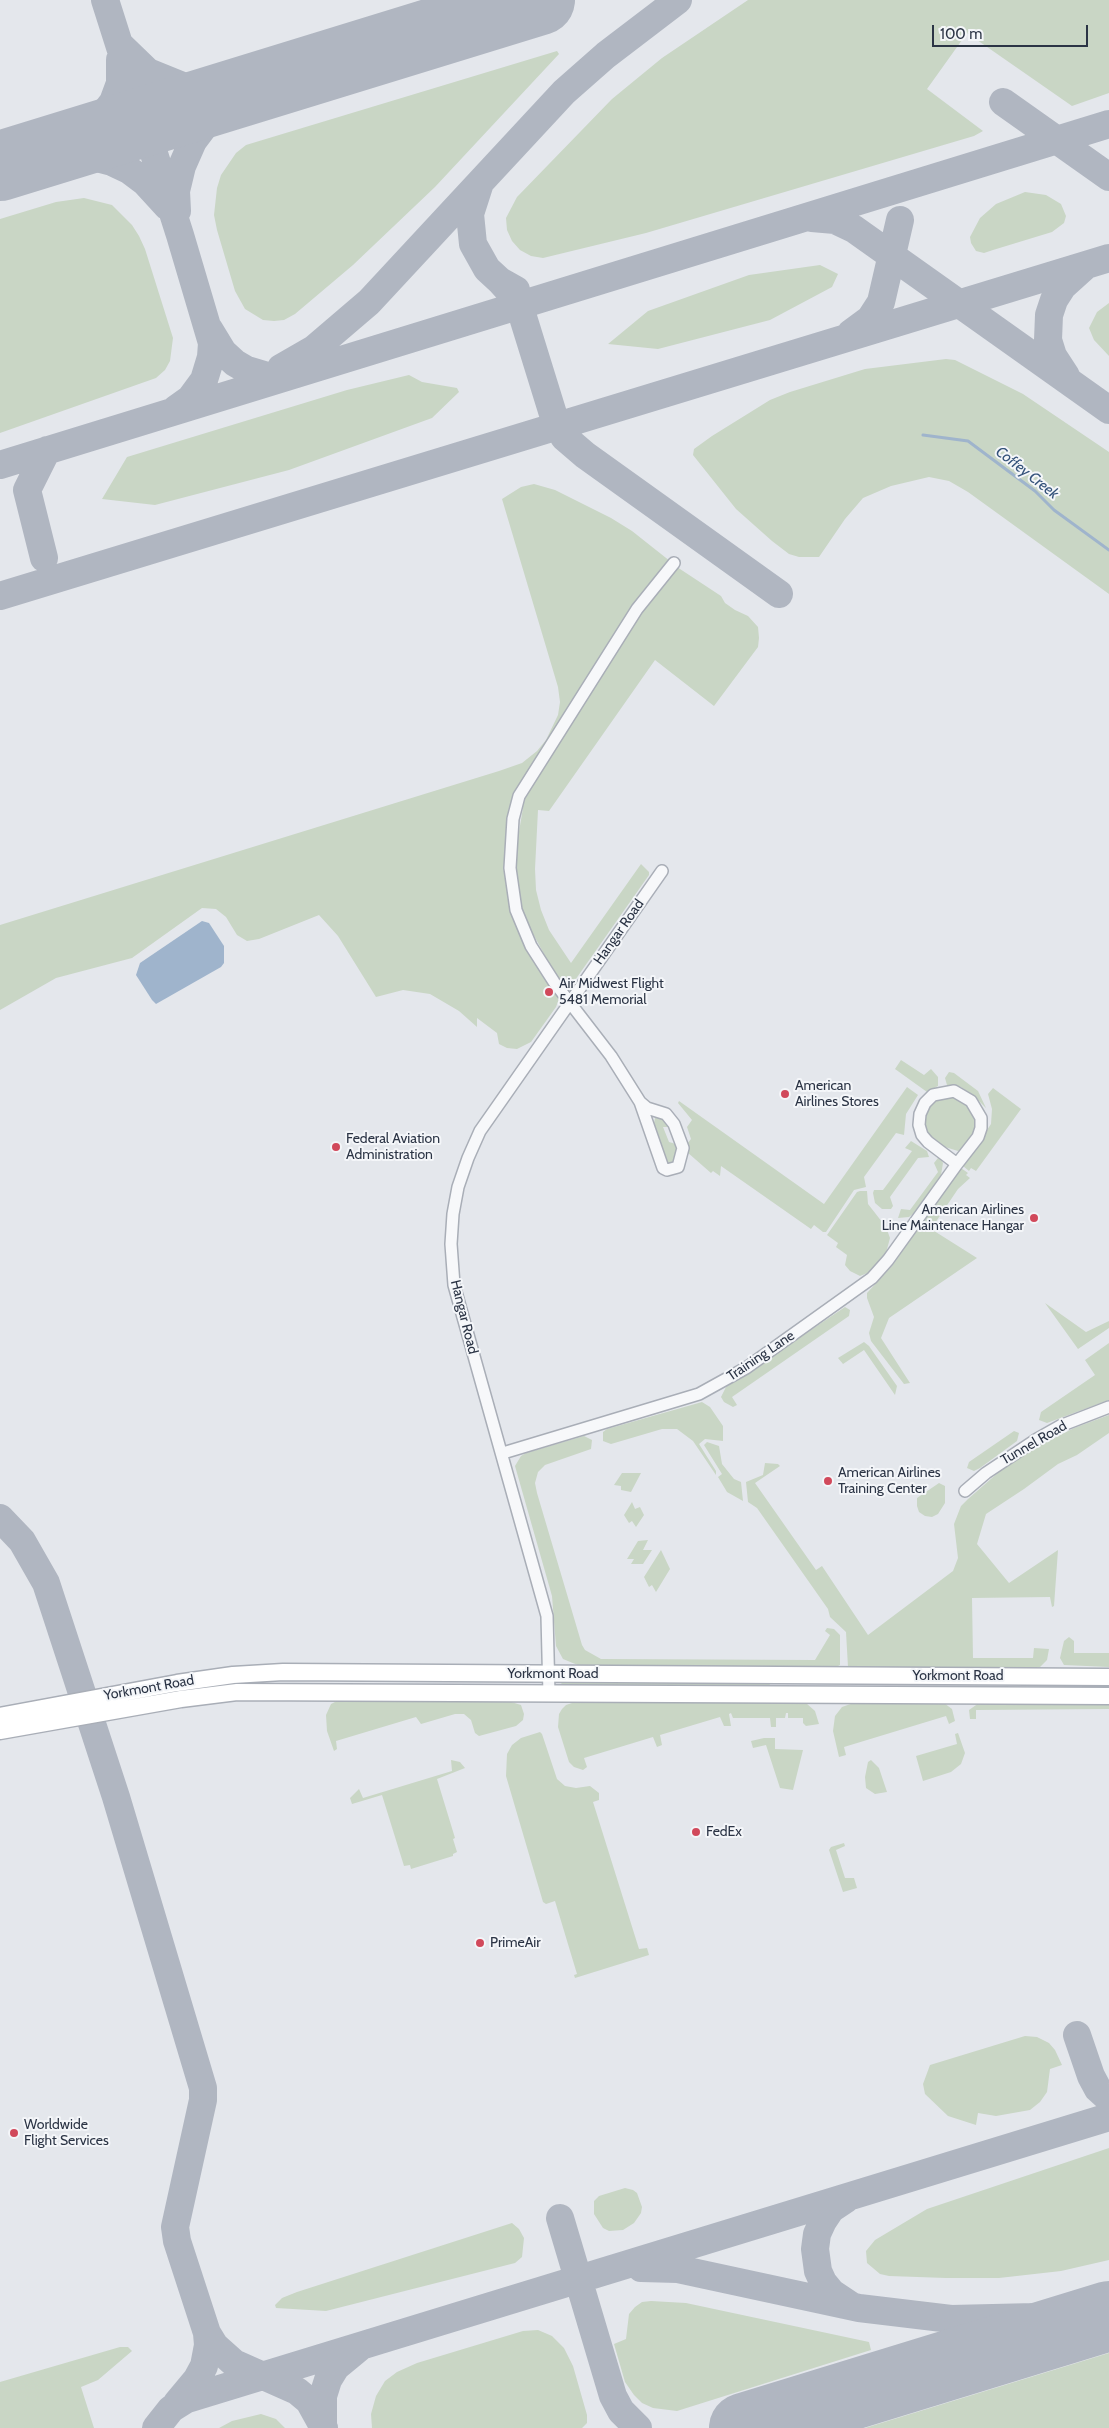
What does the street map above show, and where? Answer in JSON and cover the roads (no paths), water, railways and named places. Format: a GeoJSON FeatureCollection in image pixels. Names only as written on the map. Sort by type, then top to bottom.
{"type":"FeatureCollection","features":[{"type":"Feature","properties":{"kind":"street"},"geometry":{"type":"LineString","coordinates":[[640,1102],[647,1108],[666,1114],[674,1124],[683,1148],[678,1167],[667,1170],[663,1168],[640,1102],[606,1049],[569,1002],[531,946],[516,910],[510,868],[513,819],[519,796],[564,722],[637,610],[674,563]]}},
{"type":"Feature","properties":{"kind":"street","name":"Hangar Road"},"geometry":{"type":"LineString","coordinates":[[549,1694],[547,1616],[503,1453],[454,1285],[451,1244],[454,1214],[463,1172],[480,1131],[662,871]]}},
{"type":"Feature","properties":{"kind":"street","name":"Training Lane"},"geometry":{"type":"LineString","coordinates":[[503,1453],[699,1394],[746,1368],[872,1278],[888,1260],[978,1137],[981,1118],[971,1100],[963,1094],[954,1091],[942,1092],[933,1095],[925,1103],[920,1114],[919,1125],[922,1135],[928,1142],[957,1164]]}},
{"type":"Feature","properties":{"kind":"street","name":"Tunnel Road"},"geometry":{"type":"LineString","coordinates":[[965,1491],[986,1473],[1037,1439],[1060,1426],[1109,1407]]}},
{"type":"Feature","properties":{"kind":"street","name":"Yorkmont Road"},"geometry":{"type":"LineString","coordinates":[[0,1716],[232,1675],[306,1671],[1109,1677]]}},
{"type":"Feature","properties":{"kind":"street"},"geometry":{"type":"LineString","coordinates":[[844,1676],[844,1696]]}},
{"type":"Feature","properties":{"kind":"street"},"geometry":{"type":"LineString","coordinates":[[955,1676],[957,1696]]}},
{"type":"Feature","properties":{"kind":"street"},"geometry":{"type":"LineString","coordinates":[[1053,1676],[1053,1696]]}},
{"type":"Feature","properties":{"kind":"street","name":"Yorkmont Road"},"geometry":{"type":"LineString","coordinates":[[0,1731],[181,1699],[237,1692],[1109,1696]]}},
{"type":"Feature","properties":{"kind":"water"},"geometry":{"type":"Polygon","coordinates":[[[202,921],[209,923],[224,946],[224,963],[221,967],[156,1004],[136,975],[140,963],[202,921]]]}},
{"type":"Feature","properties":{"kind":"waterway","name":"Coffey Creek"},"geometry":{"type":"LineString","coordinates":[[923,435],[968,441],[1035,491],[1054,510],[1109,550]]}},
{"type":"Feature","properties":{"kind":"place","name":"Air Midwest Flight 5481 Memorial"},"geometry":{"type":"Point","coordinates":[549,992]}},
{"type":"Feature","properties":{"kind":"place","name":"American Airlines Stores"},"geometry":{"type":"Point","coordinates":[785,1094]}},
{"type":"Feature","properties":{"kind":"place","name":"Federal Aviation Administration"},"geometry":{"type":"Point","coordinates":[336,1147]}},
{"type":"Feature","properties":{"kind":"place","name":"American Airlines Line Maintenace Hangar"},"geometry":{"type":"Point","coordinates":[1034,1218]}},
{"type":"Feature","properties":{"kind":"place","name":"American Airlines Training Center"},"geometry":{"type":"Point","coordinates":[828,1481]}},
{"type":"Feature","properties":{"kind":"place","name":"FedEx"},"geometry":{"type":"Point","coordinates":[696,1832]}},
{"type":"Feature","properties":{"kind":"place","name":"PrimeAir"},"geometry":{"type":"Point","coordinates":[480,1943]}},
{"type":"Feature","properties":{"kind":"place","name":"Worldwide Flight Services"},"geometry":{"type":"Point","coordinates":[14,2133]}}]}
